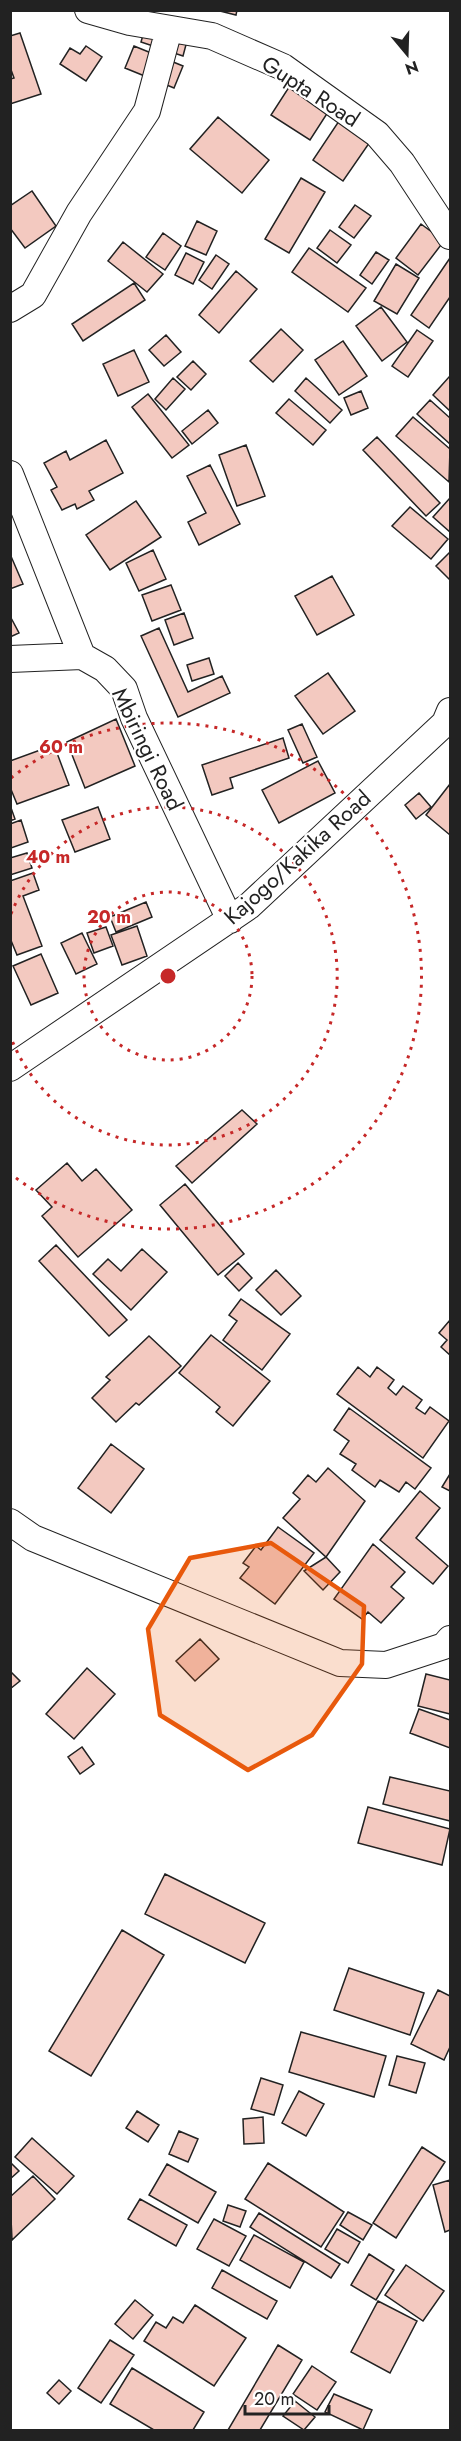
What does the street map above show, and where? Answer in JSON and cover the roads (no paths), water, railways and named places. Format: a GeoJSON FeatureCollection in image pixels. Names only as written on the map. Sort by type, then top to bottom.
{"type":"FeatureCollection","features":[{"type":"Feature","properties":{"kind":"street","name":"Gupta Road"},"geometry":{"type":"LineString","coordinates":[[88,10],[169,29],[212,36],[283,67],[377,134],[402,163],[450,236]]}},
{"type":"Feature","properties":{"kind":"street"},"geometry":{"type":"LineString","coordinates":[[10,309],[33,295],[80,213],[147,111],[169,29]]}},
{"type":"Feature","properties":{"kind":"street"},"geometry":{"type":"LineString","coordinates":[[10,474],[82,656],[10,659]]}},
{"type":"Feature","properties":{"kind":"street","name":"Mbiringi Road"},"geometry":{"type":"LineString","coordinates":[[82,656],[105,669],[124,689],[134,718],[230,920]]}},
{"type":"Feature","properties":{"kind":"street","name":"Kajogo/Kakika Road"},"geometry":{"type":"LineString","coordinates":[[10,1068],[249,906],[448,718]]}},
{"type":"Feature","properties":{"kind":"street"},"geometry":{"type":"LineString","coordinates":[[10,1521],[33,1538],[340,1663],[386,1665],[444,1646],[450,1639]]}}]}
